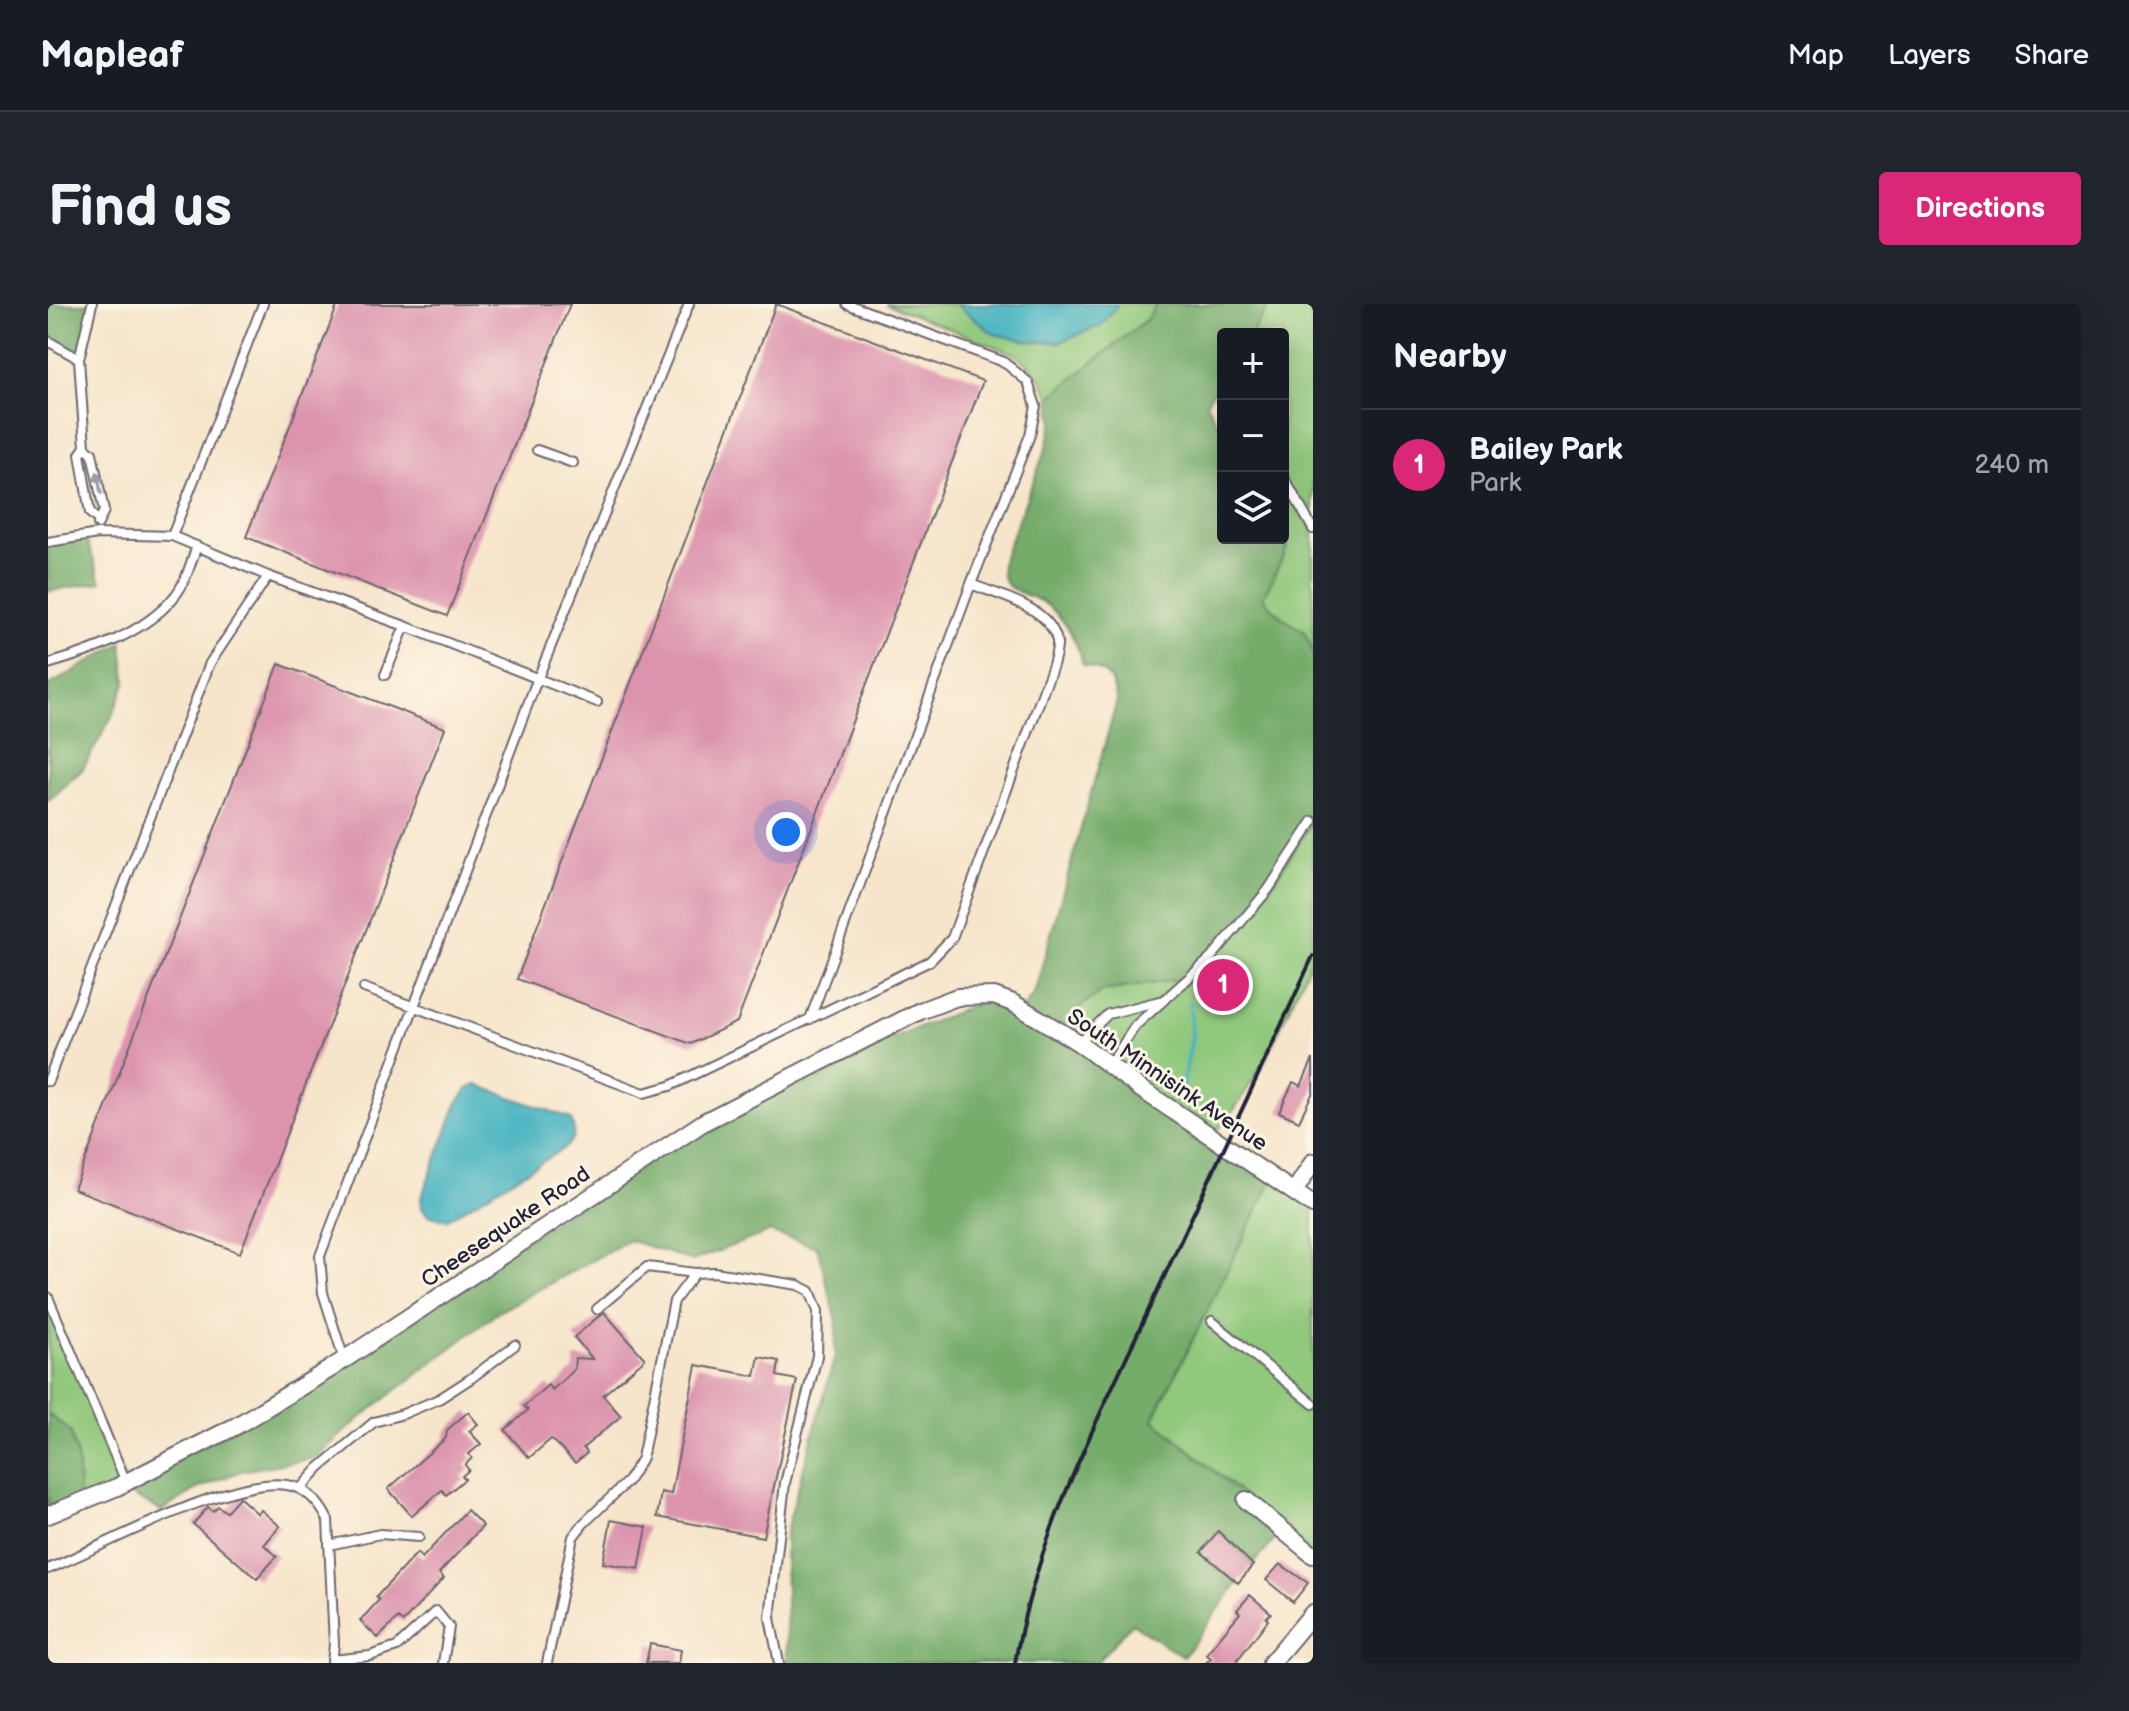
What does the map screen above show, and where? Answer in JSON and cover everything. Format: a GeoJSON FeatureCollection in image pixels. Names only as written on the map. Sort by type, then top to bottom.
{"type":"FeatureCollection","features":[{"type":"Feature","properties":{"kind":"street","name":"South Minnisink Avenue"},"geometry":{"type":"LineString","coordinates":[[994,996],[1013,1003],[1079,1043],[1313,1205]]}},
{"type":"Feature","properties":{"kind":"street","name":"Cheesequake Road"},"geometry":{"type":"LineString","coordinates":[[48,1515],[126,1483],[236,1426],[344,1360],[704,1122],[920,1011],[957,997],[994,996]]}},
{"type":"Feature","properties":{"kind":"street"},"geometry":{"type":"LineString","coordinates":[[1294,1192],[1313,1162]]}},
{"type":"Feature","properties":{"kind":"street"},"geometry":{"type":"LineString","coordinates":[[1246,1500],[1313,1555]]}},
{"type":"Feature","properties":{"kind":"street"},"geometry":{"type":"LineString","coordinates":[[1271,1663],[1313,1613]]}},
{"type":"Feature","properties":{"kind":"lane"},"geometry":{"type":"LineString","coordinates":[[92,304],[79,359],[85,447],[80,454],[90,513],[98,520]]}},
{"type":"Feature","properties":{"kind":"lane"},"geometry":{"type":"LineString","coordinates":[[172,536],[263,304]]}},
{"type":"Feature","properties":{"kind":"lane"},"geometry":{"type":"LineString","coordinates":[[344,1360],[323,1293],[320,1256],[538,679],[689,304]]}},
{"type":"Feature","properties":{"kind":"lane"},"geometry":{"type":"LineString","coordinates":[[810,1019],[971,584],[1030,435],[1036,406],[1028,382],[1004,362],[847,304]]}},
{"type":"Feature","properties":{"kind":"lane"},"geometry":{"type":"LineString","coordinates":[[48,341],[79,359]]}},
{"type":"Feature","properties":{"kind":"lane"},"geometry":{"type":"LineString","coordinates":[[85,447],[92,453],[104,511],[98,520],[98,534]]}},
{"type":"Feature","properties":{"kind":"lane"},"geometry":{"type":"LineString","coordinates":[[537,450],[573,463]]}},
{"type":"Feature","properties":{"kind":"lane"},"geometry":{"type":"LineString","coordinates":[[1289,487],[1313,529]]}},
{"type":"Feature","properties":{"kind":"lane"},"geometry":{"type":"LineString","coordinates":[[48,542],[98,534],[172,536],[597,702]]}},
{"type":"Feature","properties":{"kind":"lane"},"geometry":{"type":"LineString","coordinates":[[48,664],[87,653],[119,638],[163,608],[183,584],[197,546]]}},
{"type":"Feature","properties":{"kind":"lane"},"geometry":{"type":"LineString","coordinates":[[48,1081],[210,663],[268,576]]}},
{"type":"Feature","properties":{"kind":"lane"},"geometry":{"type":"LineString","coordinates":[[364,988],[644,1093],[670,1086],[930,961],[952,938],[1053,665],[1058,643],[1050,624],[1032,609],[971,584]]}},
{"type":"Feature","properties":{"kind":"lane"},"geometry":{"type":"LineString","coordinates":[[385,675],[405,626]]}},
{"type":"Feature","properties":{"kind":"lane"},"geometry":{"type":"LineString","coordinates":[[1109,1065],[1135,1026],[1211,958],[1268,890],[1313,821]]}},
{"type":"Feature","properties":{"kind":"lane"},"geometry":{"type":"LineString","coordinates":[[1079,1043],[1108,1014],[1162,1001]]}},
{"type":"Feature","properties":{"kind":"lane"},"geometry":{"type":"LineString","coordinates":[[597,1309],[647,1267],[695,1273],[714,1272],[798,1285],[810,1291],[818,1311],[817,1356],[785,1483],[770,1618],[779,1663]]}},
{"type":"Feature","properties":{"kind":"lane"},"geometry":{"type":"LineString","coordinates":[[547,1663],[573,1537],[628,1481],[642,1458],[674,1301],[695,1273]]}},
{"type":"Feature","properties":{"kind":"lane"},"geometry":{"type":"LineString","coordinates":[[48,1297],[126,1483]]}},
{"type":"Feature","properties":{"kind":"lane"},"geometry":{"type":"LineString","coordinates":[[1212,1321],[1313,1404]]}},
{"type":"Feature","properties":{"kind":"lane"},"geometry":{"type":"LineString","coordinates":[[300,1489],[319,1468],[374,1422],[439,1399],[515,1345]]}},
{"type":"Feature","properties":{"kind":"lane"},"geometry":{"type":"LineString","coordinates":[[48,1569],[225,1493],[257,1486],[286,1485],[300,1489],[322,1508],[328,1520],[334,1644],[332,1662],[370,1656],[397,1647],[436,1611],[449,1627],[443,1663]]}},
{"type":"Feature","properties":{"kind":"lane"},"geometry":{"type":"LineString","coordinates":[[329,1545],[380,1534],[419,1537]]}},
{"type":"Feature","properties":{"kind":"green space"},"geometry":{"type":"Polygon","coordinates":[[[48,304],[92,304],[79,359],[48,341],[48,304]]]}},
{"type":"Feature","properties":{"kind":"green space"},"geometry":{"type":"Polygon","coordinates":[[[886,304],[956,304],[995,334],[1028,341],[1059,342],[1101,325],[1117,304],[1156,304],[1147,319],[1050,397],[1037,372],[1014,354],[886,304]]]}},
{"type":"Feature","properties":{"kind":"green space"},"geometry":{"type":"Polygon","coordinates":[[[1156,304],[1270,304],[1255,328],[1217,328],[1217,386],[1206,403],[1217,422],[1217,544],[1287,544],[1263,598],[1281,617],[1305,632],[1313,654],[1313,821],[1268,890],[1188,978],[1103,991],[1079,1008],[1065,1034],[1212,1136],[1254,1152],[1273,1178],[1153,1419],[1283,1530],[1253,1565],[1218,1532],[1201,1551],[1238,1583],[1183,1657],[1132,1623],[1096,1663],[787,1663],[785,1535],[835,1356],[837,1321],[817,1247],[769,1232],[692,1261],[629,1240],[498,1312],[360,1418],[315,1458],[241,1471],[199,1488],[161,1511],[117,1487],[160,1466],[720,1118],[819,1070],[994,996],[1023,1008],[1034,994],[1117,701],[1108,676],[1083,665],[1070,632],[1054,611],[1039,600],[1009,587],[1004,581],[1002,561],[1047,446],[1053,421],[1050,397],[1147,319],[1156,304]]]}},
{"type":"Feature","properties":{"kind":"green space"},"geometry":{"type":"Polygon","coordinates":[[[1270,304],[1313,304],[1313,654],[1305,632],[1281,617],[1263,598],[1289,544],[1289,328],[1255,328],[1270,304]]]}},
{"type":"Feature","properties":{"kind":"green space"},"geometry":{"type":"Polygon","coordinates":[[[85,535],[101,582],[48,591],[48,542],[85,535]]]}},
{"type":"Feature","properties":{"kind":"green space"},"geometry":{"type":"Polygon","coordinates":[[[122,643],[126,682],[111,718],[82,770],[48,801],[48,686],[122,643]]]}},
{"type":"Feature","properties":{"kind":"green space"},"geometry":{"type":"Polygon","coordinates":[[[1313,821],[1313,956],[1264,1063],[1230,1116],[1212,1136],[1065,1034],[1079,1008],[1103,991],[1188,978],[1313,821]]]}},
{"type":"Feature","properties":{"kind":"green space"},"geometry":{"type":"Polygon","coordinates":[[[1273,1178],[1313,1205],[1313,1555],[1153,1419],[1273,1178]]]}},
{"type":"Feature","properties":{"kind":"green space"},"geometry":{"type":"Polygon","coordinates":[[[48,1297],[126,1483],[79,1503],[70,1431],[48,1414],[48,1297]]]}},
{"type":"Feature","properties":{"kind":"green space"},"geometry":{"type":"Polygon","coordinates":[[[48,1414],[70,1431],[78,1461],[79,1503],[48,1515],[48,1414]]]}},
{"type":"Feature","properties":{"kind":"water"},"geometry":{"type":"Polygon","coordinates":[[[956,304],[1117,305],[1101,325],[1060,342],[1028,341],[994,334],[956,304]]]}},
{"type":"Feature","properties":{"kind":"water"},"geometry":{"type":"Polygon","coordinates":[[[477,1085],[570,1118],[573,1137],[566,1147],[446,1220],[428,1215],[422,1208],[421,1198],[458,1102],[467,1089],[477,1085]]]}},
{"type":"Feature","properties":{"kind":"building"},"geometry":{"type":"Polygon","coordinates":[[[338,304],[570,304],[447,616],[246,537],[338,304]]]}},
{"type":"Feature","properties":{"kind":"building"},"geometry":{"type":"Polygon","coordinates":[[[776,304],[983,381],[737,1022],[691,1044],[517,979],[776,304]]]}},
{"type":"Feature","properties":{"kind":"building"},"geometry":{"type":"Polygon","coordinates":[[[279,664],[445,728],[240,1253],[74,1189],[279,664]]]}},
{"type":"Feature","properties":{"kind":"building"},"geometry":{"type":"Polygon","coordinates":[[[1313,1059],[1313,1092],[1299,1121],[1279,1112],[1293,1082],[1301,1086],[1313,1059]]]}},
{"type":"Feature","properties":{"kind":"building"},"geometry":{"type":"Polygon","coordinates":[[[604,1312],[645,1359],[603,1395],[621,1416],[583,1448],[587,1453],[575,1463],[551,1439],[529,1458],[505,1430],[528,1410],[524,1406],[548,1385],[552,1390],[574,1369],[575,1358],[593,1359],[574,1337],[604,1312]]]}},
{"type":"Feature","properties":{"kind":"building"},"geometry":{"type":"Polygon","coordinates":[[[759,1357],[779,1361],[777,1376],[797,1380],[763,1537],[657,1517],[661,1492],[671,1494],[696,1365],[755,1376],[759,1357]]]}},
{"type":"Feature","properties":{"kind":"building"},"geometry":{"type":"Polygon","coordinates":[[[468,1412],[478,1424],[469,1431],[481,1444],[469,1454],[472,1458],[465,1465],[469,1470],[462,1476],[465,1479],[446,1495],[442,1490],[412,1516],[388,1489],[446,1438],[447,1430],[468,1412]]]}},
{"type":"Feature","properties":{"kind":"building"},"geometry":{"type":"Polygon","coordinates":[[[239,1497],[258,1514],[261,1510],[280,1526],[264,1545],[277,1556],[257,1579],[193,1524],[208,1507],[213,1511],[218,1506],[226,1512],[239,1497]]]}},
{"type":"Feature","properties":{"kind":"building"},"geometry":{"type":"Polygon","coordinates":[[[467,1510],[483,1526],[439,1573],[444,1578],[403,1622],[398,1618],[378,1638],[360,1621],[379,1600],[376,1597],[417,1553],[422,1558],[467,1510]]]}},
{"type":"Feature","properties":{"kind":"building"},"geometry":{"type":"Polygon","coordinates":[[[611,1520],[647,1527],[639,1569],[603,1563],[611,1520]]]}},
{"type":"Feature","properties":{"kind":"building"},"geometry":{"type":"Polygon","coordinates":[[[1218,1531],[1253,1565],[1238,1583],[1201,1552],[1218,1531]]]}},
{"type":"Feature","properties":{"kind":"building"},"geometry":{"type":"Polygon","coordinates":[[[1280,1564],[1308,1583],[1293,1602],[1266,1580],[1280,1564]]]}},
{"type":"Feature","properties":{"kind":"building"},"geometry":{"type":"Polygon","coordinates":[[[1250,1595],[1271,1613],[1266,1618],[1268,1620],[1235,1663],[1206,1663],[1211,1658],[1206,1654],[1240,1613],[1237,1610],[1250,1595]]]}},
{"type":"Feature","properties":{"kind":"building"},"geometry":{"type":"Polygon","coordinates":[[[650,1644],[681,1650],[679,1663],[646,1663],[650,1644]]]}},
{"type":"Feature","properties":{"kind":"waterway"},"geometry":{"type":"LineString","coordinates":[[1182,1088],[1192,1038],[1190,1003]]}},
{"type":"Feature","properties":{"kind":"railway"},"geometry":{"type":"LineString","coordinates":[[1015,1663],[1036,1575],[1067,1489],[1313,956]]}},
{"type":"Feature","properties":{"kind":"place","name":"Bailey Park"},"geometry":{"type":"Point","coordinates":[1223,985]}}]}
